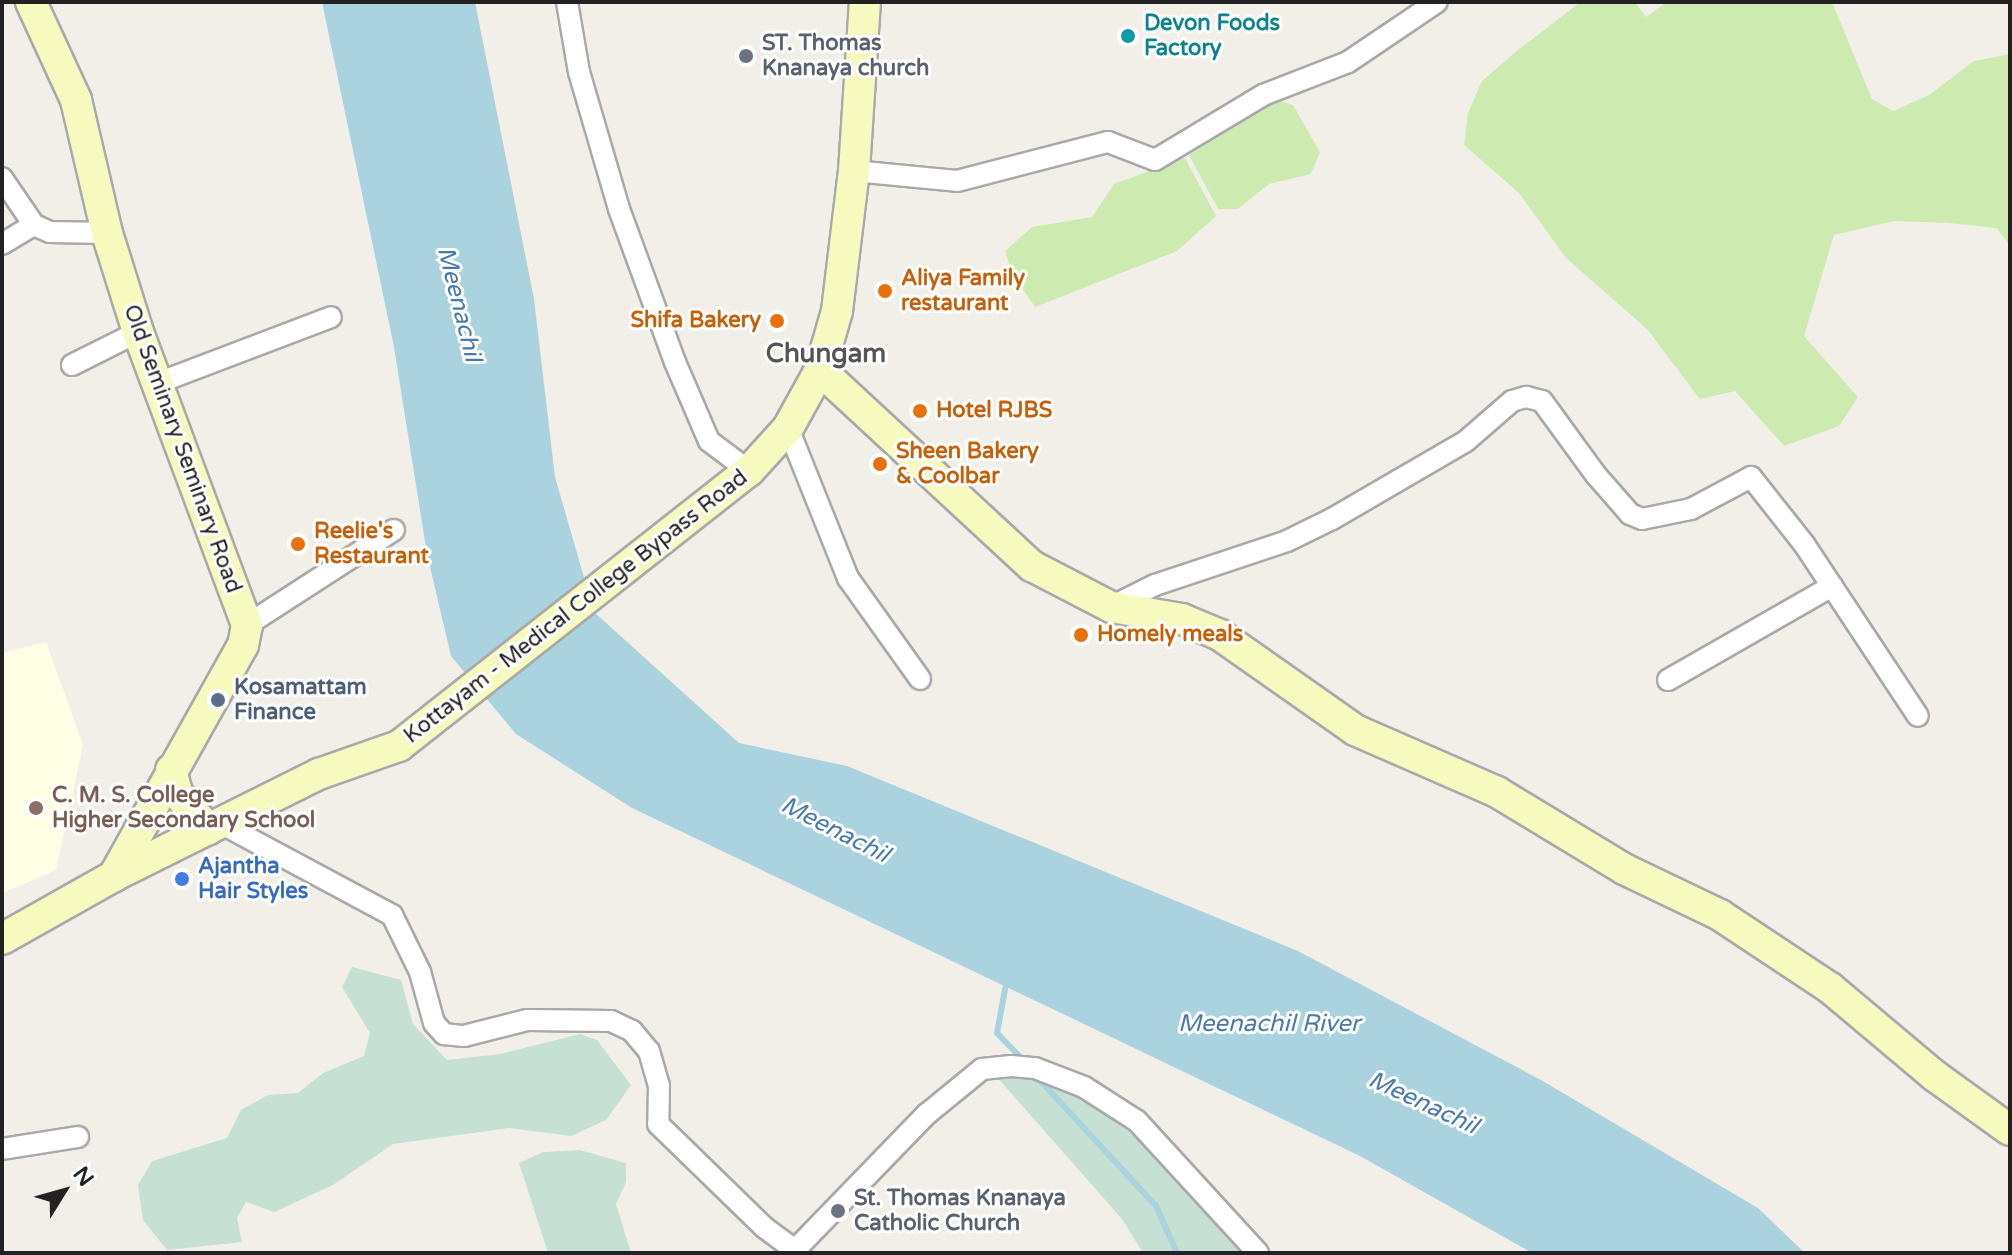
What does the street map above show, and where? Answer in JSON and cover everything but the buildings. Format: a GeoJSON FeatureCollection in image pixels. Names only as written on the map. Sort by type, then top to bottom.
{"type":"FeatureCollection","features":[{"type":"Feature","properties":{"kind":"main road","name":"Old Seminary Seminary Road"},"geometry":{"type":"LineString","coordinates":[[31,2],[76,100],[107,233],[138,332],[247,625]]}},
{"type":"Feature","properties":{"kind":"main road","name":"Kottayam - Medical College Bypass Road"},"geometry":{"type":"LineString","coordinates":[[2,939],[114,876],[319,774],[399,746],[448,713],[747,473],[788,428],[820,370],[837,311],[854,171],[865,2]]}},
{"type":"Feature","properties":{"kind":"main road"},"geometry":{"type":"LineString","coordinates":[[820,370],[1032,566],[1111,607],[1182,619],[1220,635],[1355,730],[1497,792],[1624,869],[1720,915],[1843,998],[1935,1076],[2010,1130]]}},
{"type":"Feature","properties":{"kind":"main road"},"geometry":{"type":"LineString","coordinates":[[114,876],[243,645],[247,625]]}},
{"type":"Feature","properties":{"kind":"main road"},"geometry":{"type":"LineString","coordinates":[[171,770],[177,793],[215,826]]}},
{"type":"Feature","properties":{"kind":"street"},"geometry":{"type":"LineString","coordinates":[[567,2],[579,72],[615,194],[675,362],[709,441],[747,473]]}},
{"type":"Feature","properties":{"kind":"street"},"geometry":{"type":"LineString","coordinates":[[854,171],[957,181],[1108,142],[1155,160],[1263,95],[1348,62],[1437,2]]}},
{"type":"Feature","properties":{"kind":"street"},"geometry":{"type":"LineString","coordinates":[[2,178],[34,225],[50,232],[107,233]]}},
{"type":"Feature","properties":{"kind":"street"},"geometry":{"type":"LineString","coordinates":[[2,244],[34,225]]}},
{"type":"Feature","properties":{"kind":"street"},"geometry":{"type":"LineString","coordinates":[[155,384],[331,317]]}},
{"type":"Feature","properties":{"kind":"street"},"geometry":{"type":"LineString","coordinates":[[72,365],[138,332]]}},
{"type":"Feature","properties":{"kind":"street"},"geometry":{"type":"LineString","coordinates":[[1111,607],[1155,585],[1287,541],[1332,519],[1466,441],[1512,401],[1526,397],[1542,401],[1596,475],[1630,514],[1642,519],[1691,509],[1751,477],[1832,586],[1918,716]]}},
{"type":"Feature","properties":{"kind":"street"},"geometry":{"type":"LineString","coordinates":[[788,428],[848,578],[920,679]]}},
{"type":"Feature","properties":{"kind":"street"},"geometry":{"type":"LineString","coordinates":[[247,625],[394,530]]}},
{"type":"Feature","properties":{"kind":"street"},"geometry":{"type":"LineString","coordinates":[[1668,680],[1832,586]]}},
{"type":"Feature","properties":{"kind":"street"},"geometry":{"type":"LineString","coordinates":[[215,826],[392,915],[420,972],[434,1023],[444,1034],[464,1036],[527,1020],[611,1021],[632,1031],[649,1051],[659,1085],[658,1124],[797,1252],[927,1114],[982,1069],[1035,1068],[1084,1087],[1137,1121],[1258,1253]]}},
{"type":"Feature","properties":{"kind":"street"},"geometry":{"type":"LineString","coordinates":[[2,1149],[78,1137]]}},
{"type":"Feature","properties":{"kind":"shaded area","name":"C. M. S. College Higher Secondary School"},"geometry":{"type":"Polygon","coordinates":[[[46,642],[83,745],[56,870],[2,893],[2,653],[46,642]]]}},
{"type":"Feature","properties":{"kind":"shaded area"},"geometry":{"type":"Polygon","coordinates":[[[352,967],[401,980],[413,1024],[447,1060],[500,1054],[580,1034],[597,1040],[631,1085],[606,1120],[571,1136],[509,1128],[393,1144],[333,1185],[274,1212],[246,1202],[237,1218],[242,1242],[167,1250],[143,1220],[138,1185],[152,1161],[227,1138],[241,1110],[268,1095],[298,1093],[323,1073],[364,1056],[370,1033],[342,987],[352,967]]]}},
{"type":"Feature","properties":{"kind":"shaded area"},"geometry":{"type":"Polygon","coordinates":[[[1035,1071],[1105,1109],[1216,1213],[1243,1253],[1143,1253],[1122,1219],[996,1076],[1035,1071]]]}},
{"type":"Feature","properties":{"kind":"shaded area"},"geometry":{"type":"Polygon","coordinates":[[[580,1150],[626,1163],[626,1182],[616,1204],[631,1253],[548,1253],[519,1163],[543,1152],[580,1150]]]}},
{"type":"Feature","properties":{"kind":"green space"},"geometry":{"type":"Polygon","coordinates":[[[1635,2],[1646,17],[1667,2],[1832,2],[1872,99],[1893,111],[1929,95],[1974,61],[2010,54],[2010,246],[1997,228],[1949,223],[1894,221],[1834,235],[1804,336],[1858,397],[1839,426],[1784,446],[1735,391],[1700,399],[1647,329],[1566,258],[1519,193],[1464,145],[1468,113],[1482,81],[1518,50],[1578,4],[1635,2]]]}},
{"type":"Feature","properties":{"kind":"green space"},"geometry":{"type":"Polygon","coordinates":[[[1277,100],[1293,105],[1320,152],[1311,174],[1269,184],[1238,209],[1218,209],[1189,155],[1277,100]]]}},
{"type":"Feature","properties":{"kind":"green space"},"geometry":{"type":"Polygon","coordinates":[[[1185,158],[1216,216],[1177,251],[1035,307],[1012,273],[1005,251],[1032,227],[1092,217],[1114,184],[1185,158]]]}},
{"type":"Feature","properties":{"kind":"water","name":"Meenachil River"},"geometry":{"type":"Polygon","coordinates":[[[322,2],[475,2],[534,299],[555,477],[594,612],[739,743],[847,766],[1298,951],[1541,1080],[1758,1208],[1805,1253],[1532,1253],[1360,1156],[632,808],[516,734],[451,656],[427,554],[394,347],[322,2]]]}},
{"type":"Feature","properties":{"kind":"waterway"},"geometry":{"type":"LineString","coordinates":[[1006,984],[997,1033],[1024,1061]]}},
{"type":"Feature","properties":{"kind":"waterway"},"geometry":{"type":"LineString","coordinates":[[1036,1076],[1156,1206],[1177,1253]]}},
{"type":"Feature","properties":{"kind":"place","name":"Devon Foods Factory"},"geometry":{"type":"Point","coordinates":[1128,36]}},
{"type":"Feature","properties":{"kind":"place","name":"ST. Thomas Knanaya church"},"geometry":{"type":"Point","coordinates":[746,56]}},
{"type":"Feature","properties":{"kind":"place","name":"Aliya Family restaurant"},"geometry":{"type":"Point","coordinates":[885,291]}},
{"type":"Feature","properties":{"kind":"place","name":"Shifa Bakery"},"geometry":{"type":"Point","coordinates":[777,321]}},
{"type":"Feature","properties":{"kind":"place","name":"Hotel RJBS"},"geometry":{"type":"Point","coordinates":[920,411]}},
{"type":"Feature","properties":{"kind":"place","name":"Sheen Bakery & Coolbar"},"geometry":{"type":"Point","coordinates":[880,464]}},
{"type":"Feature","properties":{"kind":"place","name":"Reelie's Restaurant"},"geometry":{"type":"Point","coordinates":[298,544]}},
{"type":"Feature","properties":{"kind":"place","name":"Homely meals"},"geometry":{"type":"Point","coordinates":[1081,635]}},
{"type":"Feature","properties":{"kind":"place","name":"Kosamattam Finance"},"geometry":{"type":"Point","coordinates":[218,700]}},
{"type":"Feature","properties":{"kind":"place","name":"C. M. S. College Higher Secondary School"},"geometry":{"type":"Point","coordinates":[36,808]}},
{"type":"Feature","properties":{"kind":"place","name":"Ajantha Hair Styles"},"geometry":{"type":"Point","coordinates":[182,879]}},
{"type":"Feature","properties":{"kind":"place","name":"St. Thomas Knanaya Catholic Church"},"geometry":{"type":"Point","coordinates":[838,1211]}},
{"type":"Feature","properties":{"kind":"district","name":"Chungam"},"geometry":{"type":"Point","coordinates":[826,354]}},
{"type":"Feature","properties":{"kind":"water label","name":"Meenachil"},"geometry":{"type":"Point","coordinates":[459,304]}},
{"type":"Feature","properties":{"kind":"water label","name":"Meenachil"},"geometry":{"type":"Point","coordinates":[835,830]}},
{"type":"Feature","properties":{"kind":"water label","name":"Meenachil"},"geometry":{"type":"Point","coordinates":[1423,1103]}}]}
